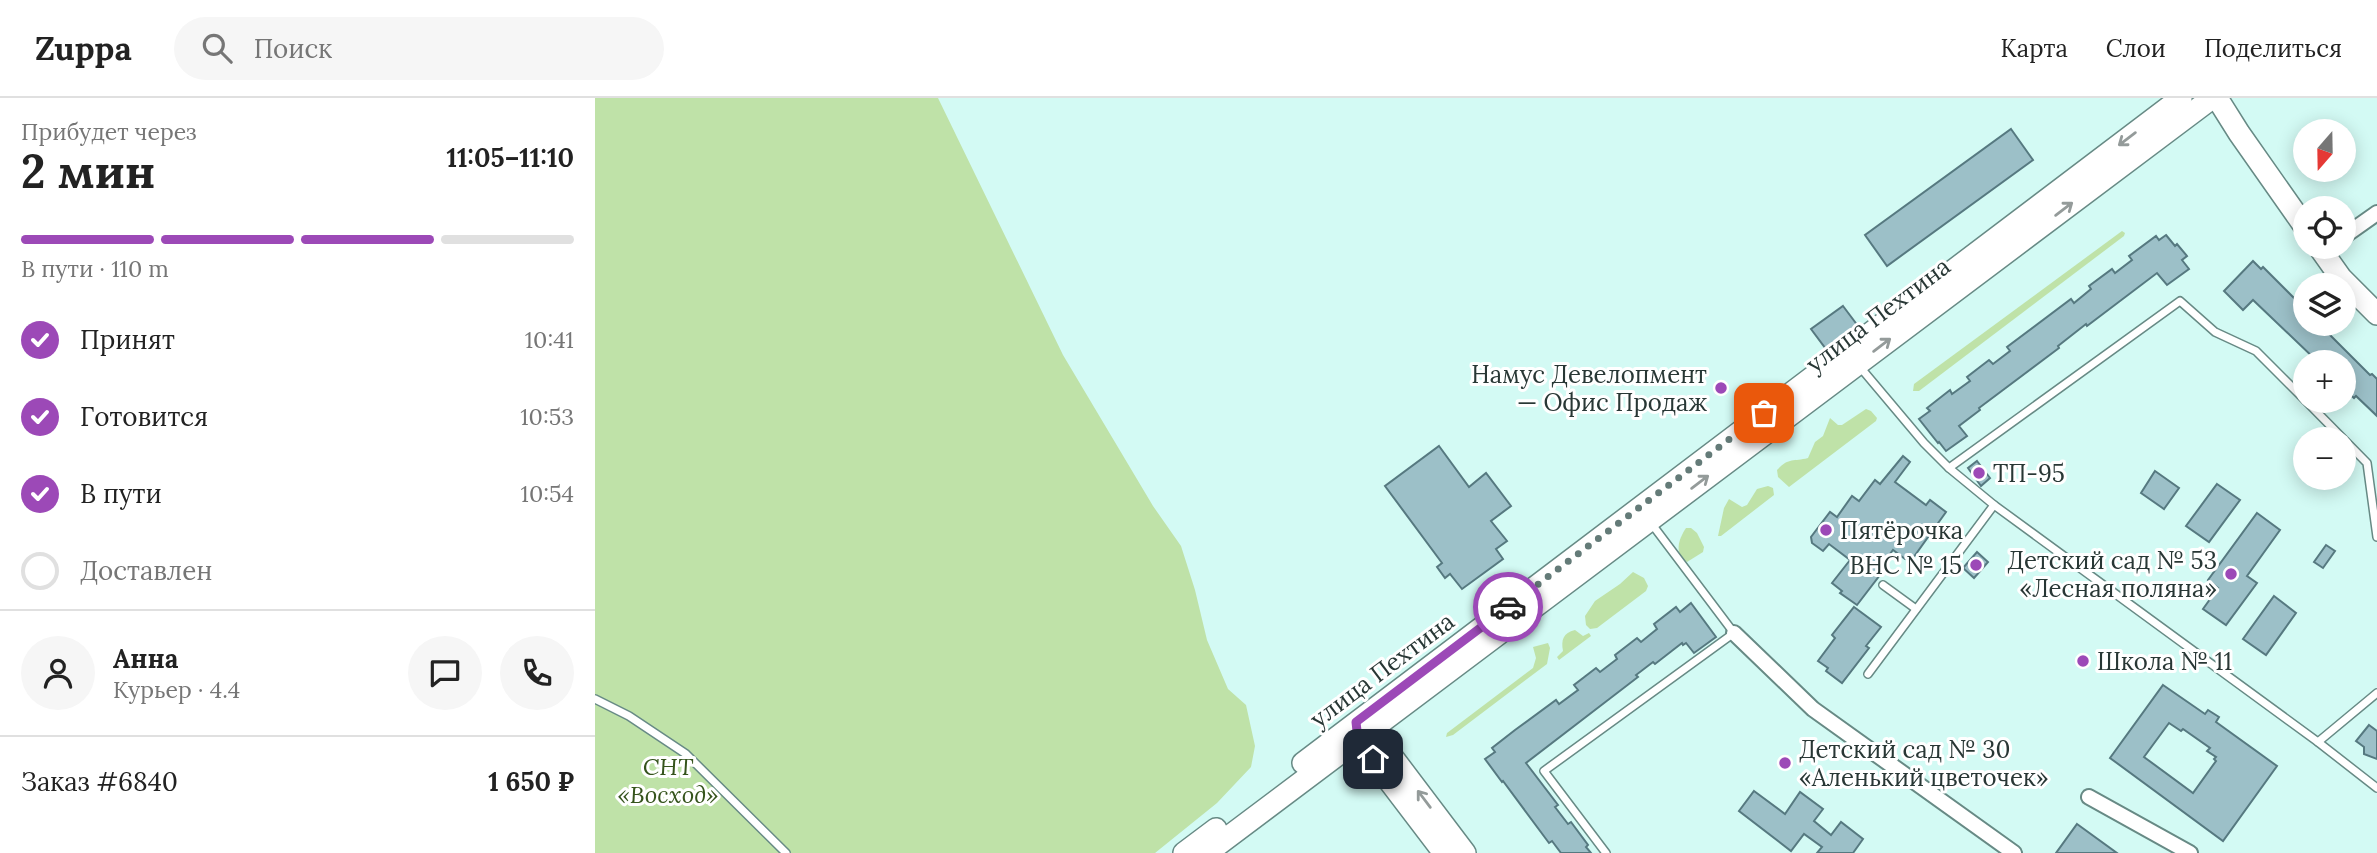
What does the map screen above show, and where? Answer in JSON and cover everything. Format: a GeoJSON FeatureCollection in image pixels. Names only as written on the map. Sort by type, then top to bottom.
{"type":"FeatureCollection","features":[{"type":"Feature","properties":{"kind":"street","name":"улица Пехтина"},"geometry":{"type":"LineString","coordinates":[[1207,853],[1644,514],[1852,357],[2181,98]]}},
{"type":"Feature","properties":{"kind":"street","name":"улица Пехтина"},"geometry":{"type":"LineString","coordinates":[[1852,357],[2215,98]]}},
{"type":"Feature","properties":{"kind":"street"},"geometry":{"type":"LineString","coordinates":[[2215,98],[2293,210]]}},
{"type":"Feature","properties":{"kind":"street"},"geometry":{"type":"LineString","coordinates":[[2356,228],[2377,213]]}},
{"type":"Feature","properties":{"kind":"street"},"geometry":{"type":"LineString","coordinates":[[2330,259],[2341,278],[2377,314]]}},
{"type":"Feature","properties":{"kind":"street"},"geometry":{"type":"LineString","coordinates":[[1734,633],[1813,709],[2014,853]]}},
{"type":"Feature","properties":{"kind":"street","name":"улица Пехтина"},"geometry":{"type":"LineString","coordinates":[[1184,853],[1362,731]]}},
{"type":"Feature","properties":{"kind":"street"},"geometry":{"type":"LineString","coordinates":[[1362,731],[1444,853]]}},
{"type":"Feature","properties":{"kind":"street"},"geometry":{"type":"LineString","coordinates":[[1362,731],[1465,853]]}},
{"type":"Feature","properties":{"kind":"street"},"geometry":{"type":"LineString","coordinates":[[2089,797],[2190,853]]}},
{"type":"Feature","properties":{"kind":"lane"},"geometry":{"type":"LineString","coordinates":[[1949,468],[2180,301],[2215,332],[2256,351],[2293,388]]}},
{"type":"Feature","properties":{"kind":"lane"},"geometry":{"type":"LineString","coordinates":[[1852,357],[1924,443],[1949,468],[1994,505],[2377,788]]}},
{"type":"Feature","properties":{"kind":"lane"},"geometry":{"type":"LineString","coordinates":[[2318,413],[2367,463],[2377,537]]}},
{"type":"Feature","properties":{"kind":"lane"},"geometry":{"type":"LineString","coordinates":[[1868,674],[1994,505]]}},
{"type":"Feature","properties":{"kind":"lane"},"geometry":{"type":"LineString","coordinates":[[1606,853],[1544,771],[1734,633],[1644,514]]}},
{"type":"Feature","properties":{"kind":"lane"},"geometry":{"type":"LineString","coordinates":[[1883,585],[1916,610]]}},
{"type":"Feature","properties":{"kind":"lane"},"geometry":{"type":"LineString","coordinates":[[2318,742],[2377,693]]}},
{"type":"Feature","properties":{"kind":"lane"},"geometry":{"type":"LineString","coordinates":[[595,699],[629,716],[686,754],[786,853]]}},
{"type":"Feature","properties":{"kind":"green space","name":"СНТ «Восход»"},"geometry":{"type":"Polygon","coordinates":[[[595,98],[938,98],[1063,355],[1153,506],[1181,546],[1207,640],[1228,689],[1246,705],[1255,746],[1251,767],[1217,803],[1155,853],[595,853],[595,98]]]}},
{"type":"Feature","properties":{"kind":"green space"},"geometry":{"type":"Polygon","coordinates":[[[2122,231],[2124,236],[1919,391],[1913,391],[1914,384],[2122,231]]]}},
{"type":"Feature","properties":{"kind":"green space"},"geometry":{"type":"Polygon","coordinates":[[[1866,409],[1877,418],[1876,421],[1789,487],[1778,477],[1777,470],[1785,463],[1808,458],[1815,442],[1823,436],[1830,418],[1842,425],[1866,409]]]}},
{"type":"Feature","properties":{"kind":"green space"},"geometry":{"type":"Polygon","coordinates":[[[1768,486],[1773,488],[1774,495],[1718,536],[1724,508],[1729,499],[1742,507],[1747,505],[1757,489],[1768,486]]]}},
{"type":"Feature","properties":{"kind":"green space"},"geometry":{"type":"Polygon","coordinates":[[[1686,528],[1697,533],[1704,547],[1703,552],[1687,562],[1679,551],[1681,537],[1686,528]]]}},
{"type":"Feature","properties":{"kind":"green space"},"geometry":{"type":"Polygon","coordinates":[[[1633,572],[1644,578],[1648,586],[1646,591],[1597,628],[1590,629],[1586,625],[1585,616],[1595,601],[1633,572]]]}},
{"type":"Feature","properties":{"kind":"green space"},"geometry":{"type":"Polygon","coordinates":[[[1575,630],[1583,636],[1589,633],[1591,636],[1559,660],[1557,657],[1563,651],[1564,638],[1575,630]]]}},
{"type":"Feature","properties":{"kind":"green space"},"geometry":{"type":"Polygon","coordinates":[[[1548,643],[1550,648],[1547,664],[1453,735],[1446,737],[1447,733],[1533,668],[1536,658],[1533,647],[1548,643]]]}},
{"type":"Feature","properties":{"kind":"building"},"geometry":{"type":"Polygon","coordinates":[[[2011,129],[2033,160],[1887,266],[1865,235],[2011,129]]]}},
{"type":"Feature","properties":{"kind":"building"},"geometry":{"type":"Polygon","coordinates":[[[2166,235],[2187,256],[2182,260],[2189,269],[2167,285],[2157,273],[2087,326],[2086,324],[2058,346],[2059,348],[1979,408],[1980,410],[1959,426],[1967,436],[1946,451],[1938,443],[1919,419],[1930,411],[1927,408],[1950,390],[1952,394],[1970,381],[1967,377],[1989,360],[1993,364],[2010,351],[2007,347],[2071,299],[2074,303],[2091,289],[2089,286],[2112,269],[2115,273],[2132,260],[2129,256],[2156,236],[2159,240],[2166,235]]]}},
{"type":"Feature","properties":{"kind":"building"},"geometry":{"type":"Polygon","coordinates":[[[2253,261],[2261,269],[2263,267],[2293,297],[2293,336],[2331,336],[2345,350],[2305,350],[2253,300],[2243,310],[2224,291],[2253,261]]]}},
{"type":"Feature","properties":{"kind":"building"},"geometry":{"type":"Polygon","coordinates":[[[1843,306],[1858,326],[1826,349],[1811,329],[1843,306]]]}},
{"type":"Feature","properties":{"kind":"building"},"geometry":{"type":"Polygon","coordinates":[[[2356,361],[2377,379],[2377,416],[2356,396],[2356,361]]]}},
{"type":"Feature","properties":{"kind":"building"},"geometry":{"type":"Polygon","coordinates":[[[1439,446],[1469,487],[1486,473],[1511,506],[1491,521],[1507,541],[1496,549],[1503,559],[1462,589],[1450,574],[1445,578],[1437,567],[1442,563],[1385,486],[1439,446]]]}},
{"type":"Feature","properties":{"kind":"building"},"geometry":{"type":"Polygon","coordinates":[[[1903,456],[1910,462],[1895,482],[1926,505],[1930,500],[1946,512],[1913,558],[1909,555],[1905,559],[1893,550],[1879,569],[1883,571],[1857,605],[1840,593],[1842,591],[1832,583],[1850,560],[1829,544],[1823,551],[1812,543],[1811,537],[1830,512],[1837,517],[1852,496],[1859,501],[1875,480],[1880,484],[1903,456]]]}},
{"type":"Feature","properties":{"kind":"building","name":"ТП-95"},"geometry":{"type":"Polygon","coordinates":[[[1977,461],[1990,478],[1981,486],[1968,468],[1977,461]]]}},
{"type":"Feature","properties":{"kind":"building"},"geometry":{"type":"Polygon","coordinates":[[[2155,471],[2179,488],[2164,509],[2141,493],[2155,471]]]}},
{"type":"Feature","properties":{"kind":"building"},"geometry":{"type":"Polygon","coordinates":[[[2217,484],[2240,500],[2209,542],[2186,526],[2217,484]]]}},
{"type":"Feature","properties":{"kind":"building"},"geometry":{"type":"Polygon","coordinates":[[[2257,513],[2280,530],[2247,576],[2257,583],[2226,625],[2203,609],[2218,588],[2208,580],[2257,513]]]}},
{"type":"Feature","properties":{"kind":"building"},"geometry":{"type":"Polygon","coordinates":[[[2326,545],[2335,551],[2323,568],[2314,562],[2326,545]]]}},
{"type":"Feature","properties":{"kind":"building","name":"ВНС № 15"},"geometry":{"type":"Polygon","coordinates":[[[1977,552],[1988,562],[1974,578],[1963,568],[1977,552]]]}},
{"type":"Feature","properties":{"kind":"building"},"geometry":{"type":"Polygon","coordinates":[[[2274,596],[2296,613],[2266,655],[2243,639],[2274,596]]]}},
{"type":"Feature","properties":{"kind":"building"},"geometry":{"type":"Polygon","coordinates":[[[1691,603],[1716,637],[1694,653],[1686,643],[1682,643],[1655,664],[1653,662],[1636,675],[1638,677],[1526,763],[1558,805],[1555,807],[1568,824],[1571,822],[1588,845],[1586,847],[1591,853],[1561,853],[1552,841],[1549,843],[1485,759],[1495,752],[1492,748],[1515,730],[1556,700],[1559,704],[1578,690],[1574,685],[1596,668],[1600,672],[1617,659],[1615,655],[1637,638],[1641,642],[1657,629],[1654,624],[1676,607],[1680,612],[1691,603]]]}},
{"type":"Feature","properties":{"kind":"building"},"geometry":{"type":"Polygon","coordinates":[[[1854,607],[1881,627],[1866,646],[1869,648],[1842,683],[1818,661],[1835,638],[1832,635],[1854,607]]]}},
{"type":"Feature","properties":{"kind":"building"},"geometry":{"type":"Polygon","coordinates":[[[2163,685],[2205,714],[2208,710],[2219,717],[2216,722],[2277,766],[2223,841],[2110,758],[2163,685]],[[2169,723],[2144,757],[2193,793],[2216,761],[2216,757],[2207,751],[2210,748],[2183,729],[2181,731],[2169,723]]]}},
{"type":"Feature","properties":{"kind":"building"},"geometry":{"type":"Polygon","coordinates":[[[2369,725],[2377,731],[2377,759],[2364,754],[2364,747],[2356,741],[2369,725]]]}},
{"type":"Feature","properties":{"kind":"building"},"geometry":{"type":"Polygon","coordinates":[[[1754,791],[1785,814],[1800,792],[1823,809],[1814,821],[1831,835],[1841,822],[1863,839],[1853,853],[1817,853],[1822,847],[1804,834],[1791,851],[1739,811],[1754,791]]]}},
{"type":"Feature","properties":{"kind":"building"},"geometry":{"type":"Polygon","coordinates":[[[2077,824],[2117,853],[2056,853],[2077,824]]]}},
{"type":"Feature","properties":{"kind":"way so far"},"geometry":{"type":"LineString","coordinates":[[1508,607],[1764,413]]}},
{"type":"Feature","properties":{"kind":"place","name":"Намус Девелопмент — Офис Продаж"},"geometry":{"type":"Point","coordinates":[1721,388]}},
{"type":"Feature","properties":{"kind":"place","name":"ТП-95"},"geometry":{"type":"Point","coordinates":[1979,473]}},
{"type":"Feature","properties":{"kind":"place","name":"Пятёрочка"},"geometry":{"type":"Point","coordinates":[1826,530]}},
{"type":"Feature","properties":{"kind":"place","name":"ВНС № 15"},"geometry":{"type":"Point","coordinates":[1976,565]}},
{"type":"Feature","properties":{"kind":"place","name":"Детский сад № 53 «Лесная поляна»"},"geometry":{"type":"Point","coordinates":[2231,574]}},
{"type":"Feature","properties":{"kind":"place","name":"Школа № 11"},"geometry":{"type":"Point","coordinates":[2083,661]}},
{"type":"Feature","properties":{"kind":"place","name":"Детский сад № 30 «Аленький цветочек»"},"geometry":{"type":"Point","coordinates":[1785,763]}},
{"type":"Feature","properties":{"kind":"route"},"geometry":{"type":"LineString","coordinates":[[1373,759],[1358,740],[1356,722],[1508,607]]}}]}
